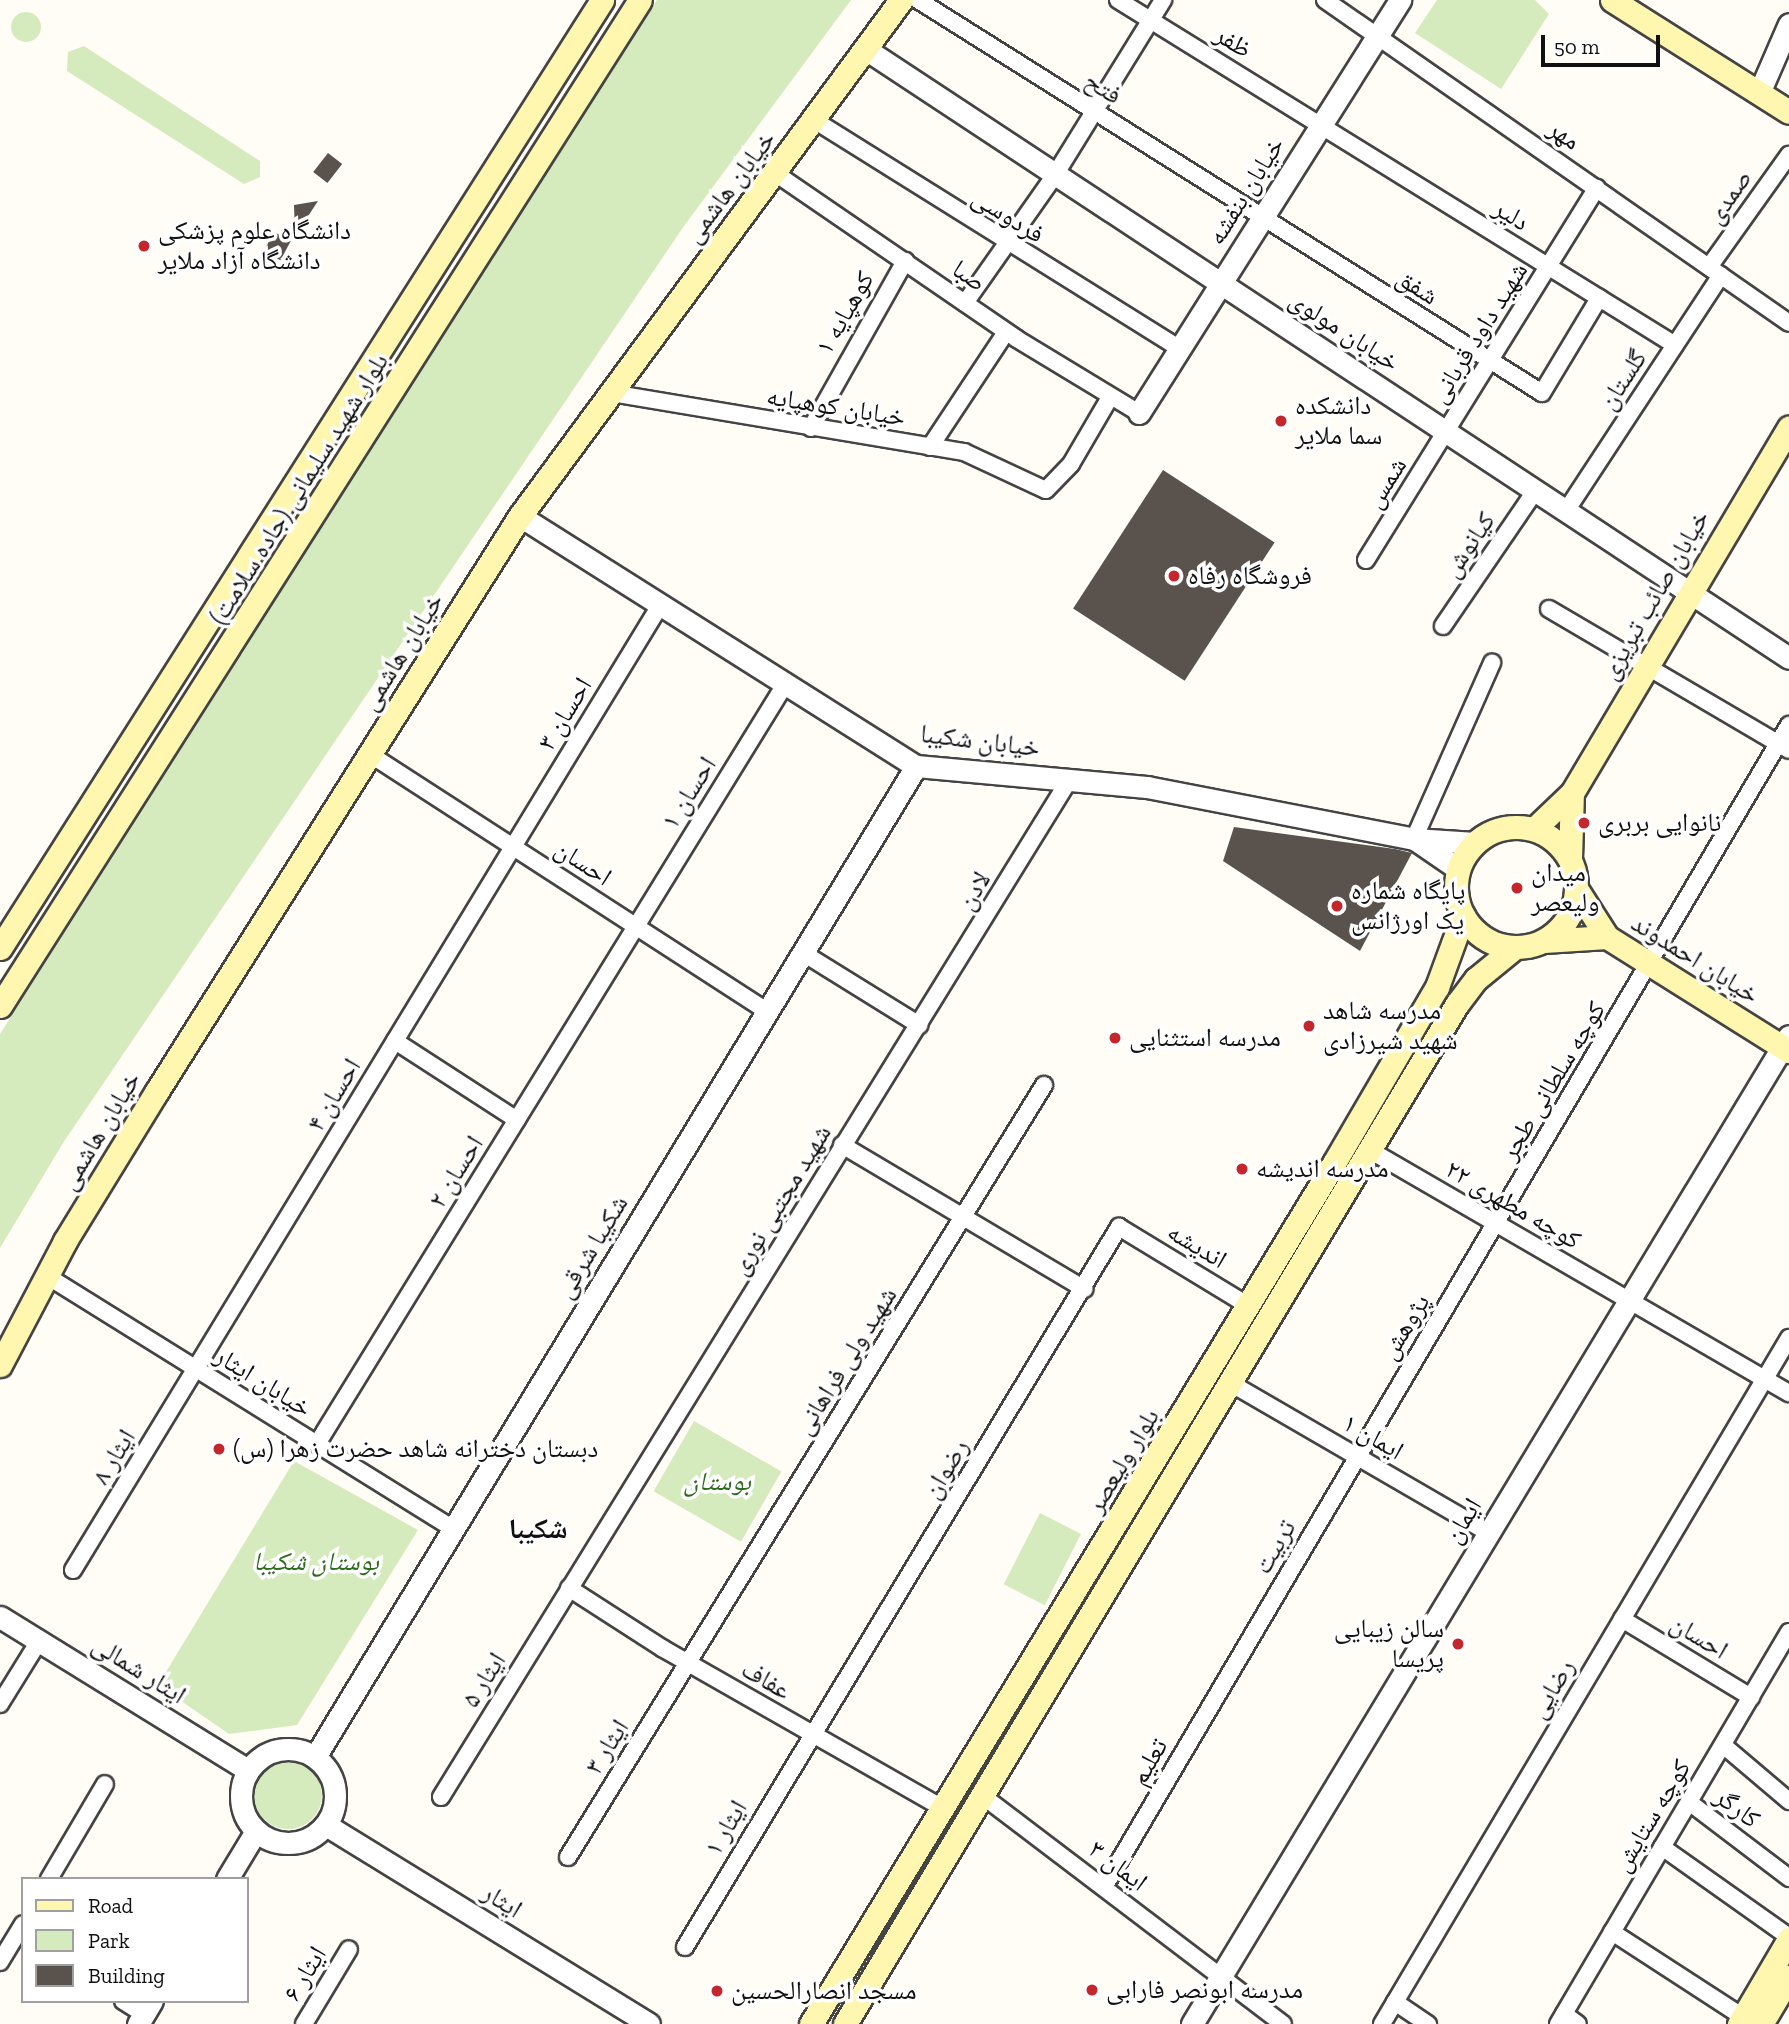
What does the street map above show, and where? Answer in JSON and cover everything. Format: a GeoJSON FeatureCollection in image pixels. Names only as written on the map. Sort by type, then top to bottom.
{"type":"FeatureCollection","features":[{"type":"Feature","properties":{"kind":"main road","name":"بلوار شهید سلیمانی (جاده سلامت)"},"geometry":{"type":"LineString","coordinates":[[0,948],[602,0]]}},
{"type":"Feature","properties":{"kind":"main road","name":"بلوار شهید سلیمانی (جاده سلامت)"},"geometry":{"type":"LineString","coordinates":[[0,1006],[640,0]]}},
{"type":"Feature","properties":{"kind":"main road","name":"خیابان هاشمی"},"geometry":{"type":"LineString","coordinates":[[0,1365],[47,1276],[157,1091],[520,516],[867,50],[901,0]]}},
{"type":"Feature","properties":{"kind":"main road"},"geometry":{"type":"LineString","coordinates":[[1612,0],[1789,111]]}},
{"type":"Feature","properties":{"kind":"main road","name":"خیابان صائب تبریزی"},"geometry":{"type":"LineString","coordinates":[[1572,793],[1687,591],[1789,427]]}},
{"type":"Feature","properties":{"kind":"main road"},"geometry":{"type":"LineString","coordinates":[[1534,829],[1572,793]]}},
{"type":"Feature","properties":{"kind":"main road"},"geometry":{"type":"LineString","coordinates":[[1570,859],[1550,835],[1534,829],[1503,828],[1475,843],[1458,869],[1463,916],[1484,939],[1514,948],[1544,941],[1607,937],[1577,890],[1570,859],[1572,793]]}},
{"type":"Feature","properties":{"kind":"main road"},"geometry":{"type":"LineString","coordinates":[[1544,941],[1567,920],[1577,890]]}},
{"type":"Feature","properties":{"kind":"main road","name":"بلوار ولیعصر"},"geometry":{"type":"LineString","coordinates":[[811,2024],[1249,1306],[1437,987],[1463,916]]}},
{"type":"Feature","properties":{"kind":"main road","name":"خیابان احمدوند"},"geometry":{"type":"LineString","coordinates":[[1607,937],[1787,1045]]}},
{"type":"Feature","properties":{"kind":"main road","name":"بلوار ولیعصر"},"geometry":{"type":"LineString","coordinates":[[845,2024],[1373,1152],[1457,1003],[1484,971],[1514,948]]}},
{"type":"Feature","properties":{"kind":"main road"},"geometry":{"type":"LineString","coordinates":[[943,1808],[984,1797]]}},
{"type":"Feature","properties":{"kind":"main road"},"geometry":{"type":"LineString","coordinates":[[1748,2022],[1789,1938]]}},
{"type":"Feature","properties":{"kind":"main road"},"geometry":{"type":"LineString","coordinates":[[1748,2022],[1789,1977]]}},
{"type":"Feature","properties":{"kind":"street","name":"فتح"},"geometry":{"type":"LineString","coordinates":[[918,0],[1262,218]]}},
{"type":"Feature","properties":{"kind":"street","name":"ظفر"},"geometry":{"type":"LineString","coordinates":[[1118,0],[1321,126]]}},
{"type":"Feature","properties":{"kind":"street"},"geometry":{"type":"LineString","coordinates":[[965,303],[1055,174],[1163,0]]}},
{"type":"Feature","properties":{"kind":"street","name":"مهر"},"geometry":{"type":"LineString","coordinates":[[1325,0],[1379,34],[1789,323]]}},
{"type":"Feature","properties":{"kind":"street","name":"خیابان بنفشه"},"geometry":{"type":"LineString","coordinates":[[1139,413],[1400,0]]}},
{"type":"Feature","properties":{"kind":"street"},"geometry":{"type":"LineString","coordinates":[[1759,93],[1789,24]]}},
{"type":"Feature","properties":{"kind":"street","name":"خیابان مولوی"},"geometry":{"type":"LineString","coordinates":[[867,50],[1789,658]]}},
{"type":"Feature","properties":{"kind":"street","name":"فردوسی"},"geometry":{"type":"LineString","coordinates":[[814,120],[1005,244],[1180,349]]}},
{"type":"Feature","properties":{"kind":"street","name":"دلیر"},"geometry":{"type":"LineString","coordinates":[[1321,126],[1675,345]]}},
{"type":"Feature","properties":{"kind":"street","name":"صمدی"},"geometry":{"type":"LineString","coordinates":[[1715,271],[1789,155]]}},
{"type":"Feature","properties":{"kind":"street","name":"صبا"},"geometry":{"type":"LineString","coordinates":[[775,173],[1109,399],[1139,413]]}},
{"type":"Feature","properties":{"kind":"street","name":"شهید داود قربانی"},"geometry":{"type":"LineString","coordinates":[[1447,433],[1597,188]]}},
{"type":"Feature","properties":{"kind":"street","name":"شفق"},"geometry":{"type":"LineString","coordinates":[[1262,218],[1542,393],[1547,390],[1599,298]]}},
{"type":"Feature","properties":{"kind":"street","name":"کوهپایه ۱"},"geometry":{"type":"LineString","coordinates":[[811,428],[905,261]]}},
{"type":"Feature","properties":{"kind":"street","name":"گلستان"},"geometry":{"type":"LineString","coordinates":[[1566,511],[1675,345],[1715,271]]}},
{"type":"Feature","properties":{"kind":"street"},"geometry":{"type":"LineString","coordinates":[[930,447],[1006,331]]}},
{"type":"Feature","properties":{"kind":"street","name":"خیابان کوهپایه"},"geometry":{"type":"LineString","coordinates":[[611,393],[964,452],[1046,490],[1071,464],[1109,399]]}},
{"type":"Feature","properties":{"kind":"street","name":"شمس"},"geometry":{"type":"LineString","coordinates":[[1366,560],[1447,433]]}},
{"type":"Feature","properties":{"kind":"street","name":"کیانوش"},"geometry":{"type":"LineString","coordinates":[[1443,626],[1535,491]]}},
{"type":"Feature","properties":{"kind":"street","name":"خیابان شکیبا"},"geometry":{"type":"LineString","coordinates":[[520,516],[784,686],[916,766],[1147,787],[1414,839],[1475,843]]}},
{"type":"Feature","properties":{"kind":"street","name":"احسان ۳"},"geometry":{"type":"LineString","coordinates":[[513,847],[659,607]]}},
{"type":"Feature","properties":{"kind":"street"},"geometry":{"type":"LineString","coordinates":[[1549,609],[1784,747]]}},
{"type":"Feature","properties":{"kind":"street"},"geometry":{"type":"LineString","coordinates":[[1458,869],[1414,839],[1492,663]]}},
{"type":"Feature","properties":{"kind":"street","name":"احسان ۱"},"geometry":{"type":"LineString","coordinates":[[636,926],[784,686]]}},
{"type":"Feature","properties":{"kind":"street","name":"کوچه سلطانی طجر"},"geometry":{"type":"LineString","coordinates":[[1496,1223],[1784,747],[1789,725]]}},
{"type":"Feature","properties":{"kind":"street","name":"احسان"},"geometry":{"type":"LineString","coordinates":[[371,755],[767,1012]]}},
{"type":"Feature","properties":{"kind":"street","name":"شکیبا شرقی"},"geometry":{"type":"LineString","coordinates":[[315,1757],[916,766]]}},
{"type":"Feature","properties":{"kind":"street","name":"لادن"},"geometry":{"type":"LineString","coordinates":[[919,1025],[1069,780]]}},
{"type":"Feature","properties":{"kind":"street","name":"احسان ۴"},"geometry":{"type":"LineString","coordinates":[[196,1369],[513,847]]}},
{"type":"Feature","properties":{"kind":"street","name":"احسان ۲"},"geometry":{"type":"LineString","coordinates":[[317,1444],[636,926]]}},
{"type":"Feature","properties":{"kind":"street"},"geometry":{"type":"LineString","coordinates":[[803,953],[919,1025]]}},
{"type":"Feature","properties":{"kind":"street","name":"شهید مجتبی نوری"},"geometry":{"type":"LineString","coordinates":[[569,1588],[688,1402],[842,1146],[919,1025]]}},
{"type":"Feature","properties":{"kind":"street"},"geometry":{"type":"LineString","coordinates":[[395,1041],[517,1120]]}},
{"type":"Feature","properties":{"kind":"street","name":"ایمان"},"geometry":{"type":"LineString","coordinates":[[1192,2024],[1629,1300],[1787,1045]]}},
{"type":"Feature","properties":{"kind":"street","name":"شهید ولی فراهانی"},"geometry":{"type":"LineString","coordinates":[[689,1664],[1044,1085]]}},
{"type":"Feature","properties":{"kind":"street"},"geometry":{"type":"LineString","coordinates":[[842,1146],[1085,1289]]}},
{"type":"Feature","properties":{"kind":"street","name":"کوچه مطهری ۲۲"},"geometry":{"type":"LineString","coordinates":[[1373,1152],[1789,1393]]}},
{"type":"Feature","properties":{"kind":"street","name":"پژوهش"},"geometry":{"type":"LineString","coordinates":[[1357,1456],[1496,1223]]}},
{"type":"Feature","properties":{"kind":"street","name":"اندیشه"},"geometry":{"type":"LineString","coordinates":[[1119,1227],[1249,1306]]}},
{"type":"Feature","properties":{"kind":"street","name":"رضوان"},"geometry":{"type":"LineString","coordinates":[[810,1734],[1085,1289],[1119,1227]]}},
{"type":"Feature","properties":{"kind":"street","name":"خیابان ایثار"},"geometry":{"type":"LineString","coordinates":[[47,1276],[453,1529]]}},
{"type":"Feature","properties":{"kind":"street","name":"رضایی"},"geometry":{"type":"LineString","coordinates":[[1382,2024],[1789,1338]]}},
{"type":"Feature","properties":{"kind":"street","name":"ایثار ۸"},"geometry":{"type":"LineString","coordinates":[[74,1570],[196,1369]]}},
{"type":"Feature","properties":{"kind":"street","name":"ایمان ۱"},"geometry":{"type":"LineString","coordinates":[[1232,1384],[1489,1533]]}},
{"type":"Feature","properties":{"kind":"street","name":"تربیت"},"geometry":{"type":"LineString","coordinates":[[1236,1663],[1357,1456]]}},
{"type":"Feature","properties":{"kind":"street","name":"عفاف"},"geometry":{"type":"LineString","coordinates":[[569,1588],[689,1664],[943,1808]]}},
{"type":"Feature","properties":{"kind":"street","name":"ایثار ۵"},"geometry":{"type":"LineString","coordinates":[[441,1797],[569,1588]]}},
{"type":"Feature","properties":{"kind":"street","name":"ایثار شمالی"},"geometry":{"type":"LineString","coordinates":[[0,1617],[248,1770]]}},
{"type":"Feature","properties":{"kind":"street","name":"احسان"},"geometry":{"type":"LineString","coordinates":[[1622,1619],[1751,1697]]}},
{"type":"Feature","properties":{"kind":"street","name":"کوچه ستایش"},"geometry":{"type":"LineString","coordinates":[[1561,2019],[1789,1632]]}},
{"type":"Feature","properties":{"kind":"street"},"geometry":{"type":"LineString","coordinates":[[0,1704],[39,1641]]}},
{"type":"Feature","properties":{"kind":"street","name":"تعلیم"},"geometry":{"type":"LineString","coordinates":[[1104,1887],[1236,1663]]}},
{"type":"Feature","properties":{"kind":"street","name":"ایثار ۳"},"geometry":{"type":"LineString","coordinates":[[568,1857],[689,1664]]}},
{"type":"Feature","properties":{"kind":"street","name":"ایثار ۱"},"geometry":{"type":"LineString","coordinates":[[685,1947],[810,1734]]}},
{"type":"Feature","properties":{"kind":"street"},"geometry":{"type":"LineString","coordinates":[[1723,1745],[1789,1801]]}},
{"type":"Feature","properties":{"kind":"street"},"geometry":{"type":"LineString","coordinates":[[279,1750],[315,1757],[333,1781],[333,1812],[326,1825],[292,1844],[256,1831],[241,1795],[248,1770],[279,1750]]}},
{"type":"Feature","properties":{"kind":"street"},"geometry":{"type":"LineString","coordinates":[[50,1877],[105,1784]]}},
{"type":"Feature","properties":{"kind":"street","name":"ایمان ۳"},"geometry":{"type":"LineString","coordinates":[[984,1797],[1283,2024]]}},
{"type":"Feature","properties":{"kind":"street","name":"کارگر"},"geometry":{"type":"LineString","coordinates":[[1689,1802],[1789,1878]]}},
{"type":"Feature","properties":{"kind":"street","name":"ایثار"},"geometry":{"type":"LineString","coordinates":[[326,1825],[645,2023]]}},
{"type":"Feature","properties":{"kind":"street"},"geometry":{"type":"LineString","coordinates":[[228,1877],[256,1831]]}},
{"type":"Feature","properties":{"kind":"street"},"geometry":{"type":"LineString","coordinates":[[1662,1847],[1789,1938]]}},
{"type":"Feature","properties":{"kind":"street"},"geometry":{"type":"LineString","coordinates":[[0,1928],[20,1934],[0,1962]]}},
{"type":"Feature","properties":{"kind":"street"},"geometry":{"type":"LineString","coordinates":[[1612,1932],[1748,2022]]}},
{"type":"Feature","properties":{"kind":"street","name":"ایثار ۶"},"geometry":{"type":"LineString","coordinates":[[304,2024],[349,1948]]}},
{"type":"Feature","properties":{"kind":"street"},"geometry":{"type":"LineString","coordinates":[[1395,2002],[1428,2024]]}},
{"type":"Feature","properties":{"kind":"street"},"geometry":{"type":"LineString","coordinates":[[127,2003],[145,2013]]}},
{"type":"Feature","properties":{"kind":"street"},"geometry":{"type":"LineString","coordinates":[[1561,2019],[1578,2024]]}},
{"type":"Feature","properties":{"kind":"green space"},"geometry":{"type":"Polygon","coordinates":[[[657,0],[851,0],[684,226],[63,1143],[0,1248],[0,1034],[657,0]]]}},
{"type":"Feature","properties":{"kind":"green space"},"geometry":{"type":"Polygon","coordinates":[[[1437,0],[1535,0],[1549,14],[1501,89],[1415,33],[1437,0]]]}},
{"type":"Feature","properties":{"kind":"green space"},"geometry":{"type":"Polygon","coordinates":[[[26,12],[37,16],[41,27],[37,38],[26,42],[15,38],[11,27],[15,16],[26,12]]]}},
{"type":"Feature","properties":{"kind":"green space"},"geometry":{"type":"Polygon","coordinates":[[[84,46],[260,161],[260,177],[244,184],[67,71],[68,52],[84,46]]]}},
{"type":"Feature","properties":{"kind":"green space","name":"بوستان"},"geometry":{"type":"Polygon","coordinates":[[[694,1421],[781,1472],[741,1542],[654,1491],[694,1421]]]}},
{"type":"Feature","properties":{"kind":"green space","name":"بوستان شکیبا"},"geometry":{"type":"Polygon","coordinates":[[[294,1461],[418,1530],[297,1725],[229,1734],[158,1685],[294,1461]]]}},
{"type":"Feature","properties":{"kind":"green space"},"geometry":{"type":"Polygon","coordinates":[[[1040,1513],[1081,1534],[1045,1605],[1004,1584],[1040,1513]]]}},
{"type":"Feature","properties":{"kind":"green space"},"geometry":{"type":"Polygon","coordinates":[[[288,1761],[301,1764],[312,1771],[319,1782],[322,1795],[319,1808],[312,1819],[301,1826],[288,1829],[275,1826],[264,1819],[257,1808],[254,1795],[257,1782],[264,1771],[275,1764],[288,1761]]]}},
{"type":"Feature","properties":{"kind":"building"},"geometry":{"type":"Polygon","coordinates":[[[328,153],[342,164],[327,183],[313,172],[328,153]]]}},
{"type":"Feature","properties":{"kind":"building"},"geometry":{"type":"Polygon","coordinates":[[[318,201],[295,236],[294,205],[318,201]]]}},
{"type":"Feature","properties":{"kind":"building"},"geometry":{"type":"Polygon","coordinates":[[[274,232],[291,241],[280,260],[264,251],[274,232]]]}},
{"type":"Feature","properties":{"kind":"building","name":"فروشگاه رفاه"},"geometry":{"type":"Polygon","coordinates":[[[1163,470],[1275,542],[1185,681],[1073,608],[1163,470]]]}},
{"type":"Feature","properties":{"kind":"building","name":"پایگاه شماره یک اورژانس"},"geometry":{"type":"Polygon","coordinates":[[[1234,827],[1412,853],[1360,951],[1223,861],[1234,827]]]}},
{"type":"Feature","properties":{"kind":"place","name":"دانشگاه علوم پزشکی دانشگاه آزاد ملایر"},"geometry":{"type":"Point","coordinates":[144,246]}},
{"type":"Feature","properties":{"kind":"place","name":"دانشکده سما ملایر"},"geometry":{"type":"Point","coordinates":[1281,421]}},
{"type":"Feature","properties":{"kind":"place","name":"فروشگاه رفاه"},"geometry":{"type":"Point","coordinates":[1174,576]}},
{"type":"Feature","properties":{"kind":"place","name":"نانوایی بربری"},"geometry":{"type":"Point","coordinates":[1584,823]}},
{"type":"Feature","properties":{"kind":"place","name":"میدان ولیعصر"},"geometry":{"type":"Point","coordinates":[1517,888]}},
{"type":"Feature","properties":{"kind":"place","name":"پایگاه شماره یک اورژانس"},"geometry":{"type":"Point","coordinates":[1337,906]}},
{"type":"Feature","properties":{"kind":"place","name":"مدرسه شاهد شهید شیرزادی"},"geometry":{"type":"Point","coordinates":[1309,1026]}},
{"type":"Feature","properties":{"kind":"place","name":"مدرسه استثنایی"},"geometry":{"type":"Point","coordinates":[1115,1038]}},
{"type":"Feature","properties":{"kind":"place","name":"مدرسه اندیشه"},"geometry":{"type":"Point","coordinates":[1242,1169]}},
{"type":"Feature","properties":{"kind":"place","name":"دبستان دخترانه شاهد حضرت زهرا (س)"},"geometry":{"type":"Point","coordinates":[219,1449]}},
{"type":"Feature","properties":{"kind":"place","name":"سالن زیبایی پریسا"},"geometry":{"type":"Point","coordinates":[1458,1644]}},
{"type":"Feature","properties":{"kind":"place","name":"مدرسه ابونصر فارابی"},"geometry":{"type":"Point","coordinates":[1092,1990]}},
{"type":"Feature","properties":{"kind":"place","name":"مسجد انصارالحسین"},"geometry":{"type":"Point","coordinates":[717,1991]}},
{"type":"Feature","properties":{"kind":"district","name":"شکیبا"},"geometry":{"type":"Point","coordinates":[538,1529]}}]}
